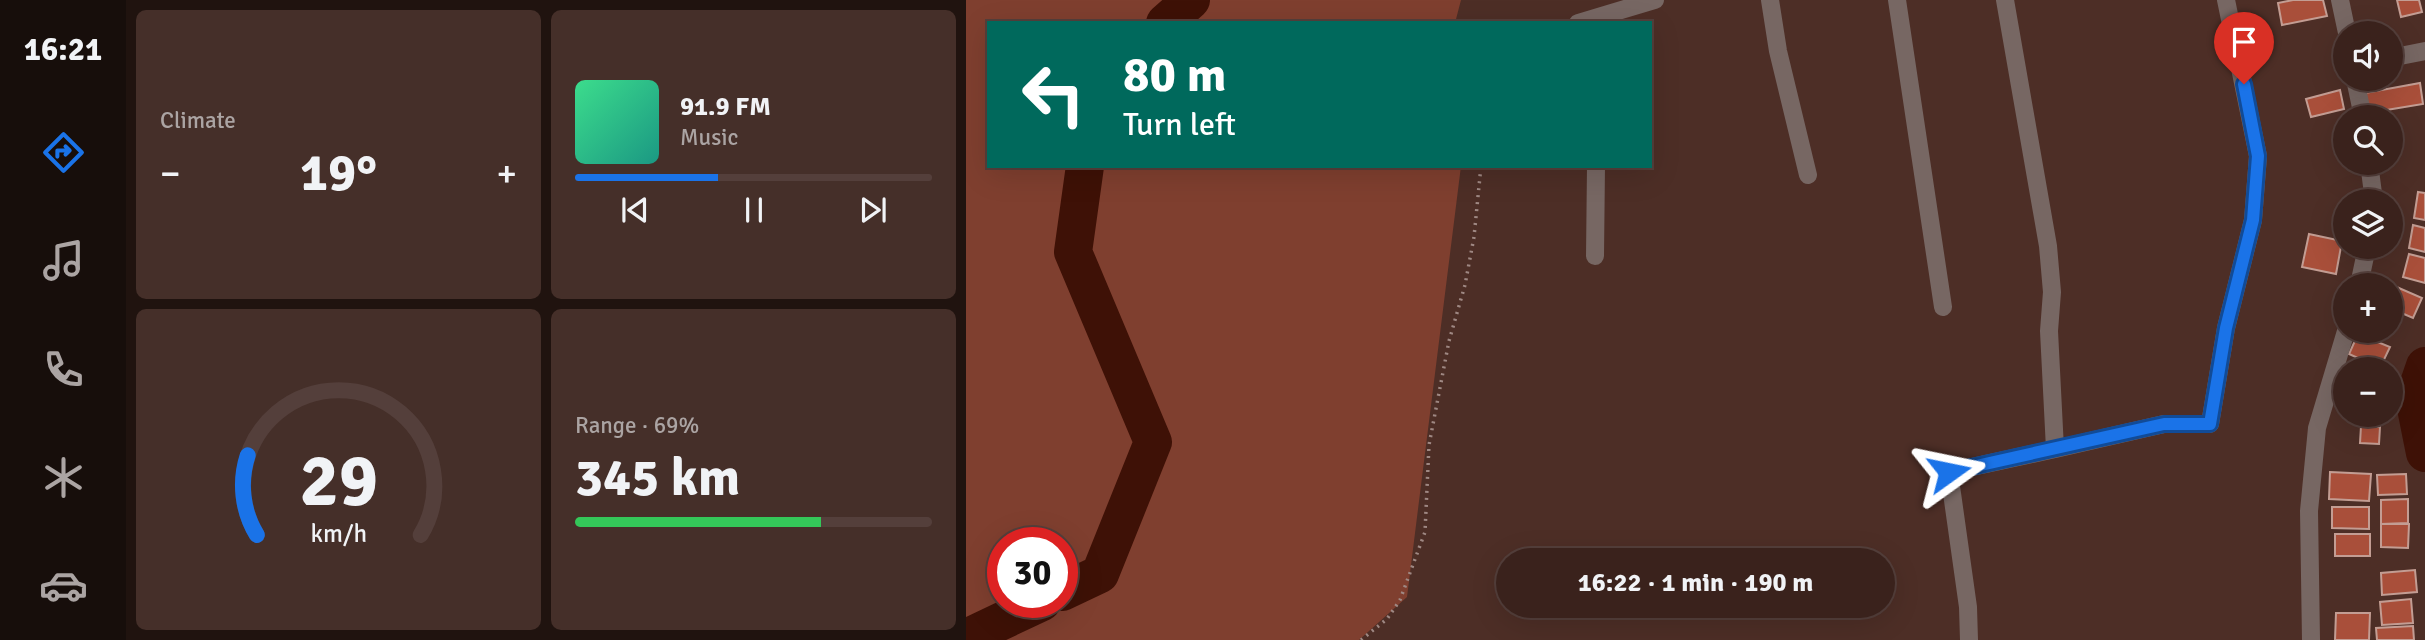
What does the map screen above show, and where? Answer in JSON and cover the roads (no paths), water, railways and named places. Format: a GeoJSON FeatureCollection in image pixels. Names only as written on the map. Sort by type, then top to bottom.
{"type":"FeatureCollection","features":[{"type":"Feature","properties":{"kind":"street"},"geometry":{"type":"LineString","coordinates":[[1596,20],[1655,0]]}},
{"type":"Feature","properties":{"kind":"street"},"geometry":{"type":"LineString","coordinates":[[1770,0],[1778,51],[1808,175]]}},
{"type":"Feature","properties":{"kind":"street"},"geometry":{"type":"LineString","coordinates":[[1896,0],[1943,307]]}},
{"type":"Feature","properties":{"kind":"street"},"geometry":{"type":"LineString","coordinates":[[2006,0],[2048,246],[2052,292],[2049,331],[2055,449]]}},
{"type":"Feature","properties":{"kind":"street"},"geometry":{"type":"LineString","coordinates":[[1969,640],[1968,607],[1949,472],[2164,424],[2210,424],[2226,328],[2253,220],[2258,156],[2226,0]]}},
{"type":"Feature","properties":{"kind":"street"},"geometry":{"type":"LineString","coordinates":[[2340,0],[2344,21]]}},
{"type":"Feature","properties":{"kind":"street"},"geometry":{"type":"LineString","coordinates":[[2403,55],[2425,51]]}},
{"type":"Feature","properties":{"kind":"street"},"geometry":{"type":"LineString","coordinates":[[1595,256],[1596,168]]}},
{"type":"Feature","properties":{"kind":"street"},"geometry":{"type":"LineString","coordinates":[[2311,640],[2309,511],[2317,428],[2342,343]]}},
{"type":"Feature","properties":{"kind":"waterway"},"geometry":{"type":"LineString","coordinates":[[1167,21],[1191,0]]}},
{"type":"Feature","properties":{"kind":"waterway"},"geometry":{"type":"LineString","coordinates":[[1078,584],[1100,574],[1153,442],[1073,252],[1085,168]]}},
{"type":"Feature","properties":{"kind":"waterway"},"geometry":{"type":"LineString","coordinates":[[2425,366],[2414,398],[2425,453]]}},
{"type":"Feature","properties":{"kind":"waterway"},"geometry":{"type":"LineString","coordinates":[[966,638],[1008,618]]}}]}
